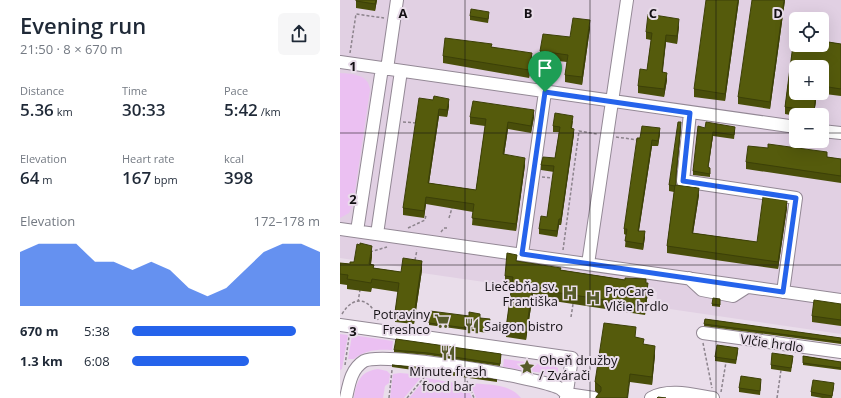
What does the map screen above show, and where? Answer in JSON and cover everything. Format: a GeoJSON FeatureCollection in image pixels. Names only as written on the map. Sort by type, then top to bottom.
{"type":"FeatureCollection","features":[{"type":"Feature","properties":{"kind":"street"},"geometry":{"type":"LineString","coordinates":[[357,231],[397,0]]}},
{"type":"Feature","properties":{"kind":"street"},"geometry":{"type":"LineString","coordinates":[[588,264],[627,0]]}},
{"type":"Feature","properties":{"kind":"street"},"geometry":{"type":"LineString","coordinates":[[345,59],[385,69],[789,126]]}},
{"type":"Feature","properties":{"kind":"street"},"geometry":{"type":"LineString","coordinates":[[377,234],[401,71]]}},
{"type":"Feature","properties":{"kind":"street"},"geometry":{"type":"LineString","coordinates":[[522,254],[545,92]]}},
{"type":"Feature","properties":{"kind":"street"},"geometry":{"type":"LineString","coordinates":[[690,113],[683,181],[796,198],[783,292]]}},
{"type":"Feature","properties":{"kind":"street"},"geometry":{"type":"LineString","coordinates":[[829,132],[841,133]]}},
{"type":"Feature","properties":{"kind":"street"},"geometry":{"type":"LineString","coordinates":[[340,229],[841,300]]}},
{"type":"Feature","properties":{"kind":"street"},"geometry":{"type":"LineString","coordinates":[[341,321],[572,358],[567,396]]}},
{"type":"Feature","properties":{"kind":"street","name":"Vlčie hrdlo"},"geometry":{"type":"LineString","coordinates":[[703,333],[841,352]]}},
{"type":"Feature","properties":{"kind":"street"},"geometry":{"type":"LineString","coordinates":[[346,398],[351,375],[350,369],[368,364],[379,363],[517,384],[540,382],[558,387],[567,396],[594,398]]}},
{"type":"Feature","properties":{"kind":"street"},"geometry":{"type":"LineString","coordinates":[[651,398],[661,393],[682,396],[713,395]]}},
{"type":"Feature","properties":{"kind":"path"},"geometry":{"type":"LineString","coordinates":[[345,59],[356,14],[394,19]]}},
{"type":"Feature","properties":{"kind":"path"},"geometry":{"type":"LineString","coordinates":[[562,260],[579,131],[638,140]]}},
{"type":"Feature","properties":{"kind":"path"},"geometry":{"type":"LineString","coordinates":[[534,176],[557,179]]}},
{"type":"Feature","properties":{"kind":"path"},"geometry":{"type":"LineString","coordinates":[[449,218],[452,208]]}},
{"type":"Feature","properties":{"kind":"path"},"geometry":{"type":"LineString","coordinates":[[405,230],[426,220],[426,215]]}},
{"type":"Feature","properties":{"kind":"path"},"geometry":{"type":"LineString","coordinates":[[438,235],[444,228],[448,228]]}},
{"type":"Feature","properties":{"kind":"path"},"geometry":{"type":"LineString","coordinates":[[415,260],[417,246]]}},
{"type":"Feature","properties":{"kind":"path"},"geometry":{"type":"LineString","coordinates":[[358,302],[360,290]]}},
{"type":"Feature","properties":{"kind":"path"},"geometry":{"type":"LineString","coordinates":[[341,321],[348,305],[358,302],[366,302],[374,309],[379,322]]}},
{"type":"Feature","properties":{"kind":"path"},"geometry":{"type":"LineString","coordinates":[[571,317],[573,304]]}},
{"type":"Feature","properties":{"kind":"path"},"geometry":{"type":"LineString","coordinates":[[350,333],[350,369]]}},
{"type":"Feature","properties":{"kind":"path"},"geometry":{"type":"LineString","coordinates":[[703,333],[703,343],[713,395]]}},
{"type":"Feature","properties":{"kind":"path"},"geometry":{"type":"LineString","coordinates":[[720,398],[726,362]]}},
{"type":"Feature","properties":{"kind":"path"},"geometry":{"type":"LineString","coordinates":[[389,398],[392,370]]}},
{"type":"Feature","properties":{"kind":"path"},"geometry":{"type":"LineString","coordinates":[[777,398],[781,370]]}},
{"type":"Feature","properties":{"kind":"path"},"geometry":{"type":"LineString","coordinates":[[407,398],[426,375]]}},
{"type":"Feature","properties":{"kind":"path"},"geometry":{"type":"LineString","coordinates":[[467,381],[474,398]]}},
{"type":"Feature","properties":{"kind":"shaded area"},"geometry":{"type":"Polygon","coordinates":[[[340,0],[841,0],[841,334],[656,307],[657,292],[647,288],[505,281],[505,285],[422,273],[422,270],[340,258],[340,0]]]}},
{"type":"Feature","properties":{"kind":"shaded area"},"geometry":{"type":"Polygon","coordinates":[[[340,73],[355,75],[363,78],[367,81],[370,90],[353,205],[349,213],[340,218],[340,73]]]}},
{"type":"Feature","properties":{"kind":"shaded area"},"geometry":{"type":"Polygon","coordinates":[[[340,334],[348,335],[342,369],[340,370],[340,334]]]}},
{"type":"Feature","properties":{"kind":"shaded area"},"geometry":{"type":"Polygon","coordinates":[[[352,335],[393,341],[392,350],[372,351],[362,354],[354,359],[348,359],[352,335]]]}},
{"type":"Feature","properties":{"kind":"shaded area"},"geometry":{"type":"Polygon","coordinates":[[[504,359],[554,366],[558,368],[558,374],[555,378],[549,374],[503,367],[504,359]]]}},
{"type":"Feature","properties":{"kind":"shaded area"},"geometry":{"type":"Polygon","coordinates":[[[378,369],[387,371],[390,374],[389,383],[385,386],[383,398],[354,398],[356,387],[363,375],[372,370],[378,369]]]}},
{"type":"Feature","properties":{"kind":"shaded area"},"geometry":{"type":"Polygon","coordinates":[[[400,373],[423,375],[404,398],[390,398],[393,374],[400,373]]]}},
{"type":"Feature","properties":{"kind":"shaded area"},"geometry":{"type":"Polygon","coordinates":[[[426,378],[467,385],[472,398],[409,398],[426,378]]]}},
{"type":"Feature","properties":{"kind":"shaded area"},"geometry":{"type":"Polygon","coordinates":[[[470,383],[505,387],[516,393],[521,398],[476,398],[470,383]]]}},
{"type":"Feature","properties":{"kind":"building"},"geometry":{"type":"Polygon","coordinates":[[[356,0],[376,0],[375,4],[356,0]]]}},
{"type":"Feature","properties":{"kind":"building"},"geometry":{"type":"Polygon","coordinates":[[[706,0],[738,0],[725,94],[694,89],[706,0]]]}},
{"type":"Feature","properties":{"kind":"building"},"geometry":{"type":"Polygon","coordinates":[[[752,0],[784,0],[770,102],[738,97],[752,0]]]}},
{"type":"Feature","properties":{"kind":"building"},"geometry":{"type":"Polygon","coordinates":[[[471,9],[489,12],[488,19],[470,16],[471,9]]]}},
{"type":"Feature","properties":{"kind":"building"},"geometry":{"type":"Polygon","coordinates":[[[648,14],[679,19],[677,36],[666,35],[662,72],[667,73],[664,89],[638,86],[640,69],[647,70],[652,33],[646,32],[648,14]]]}},
{"type":"Feature","properties":{"kind":"building"},"geometry":{"type":"Polygon","coordinates":[[[573,18],[590,20],[582,77],[565,75],[568,55],[540,51],[543,34],[570,37],[573,18]]]}},
{"type":"Feature","properties":{"kind":"building"},"geometry":{"type":"Polygon","coordinates":[[[445,38],[492,44],[491,47],[532,53],[529,70],[443,56],[445,38]]]}},
{"type":"Feature","properties":{"kind":"building"},"geometry":{"type":"Polygon","coordinates":[[[829,42],[841,44],[841,89],[829,87],[829,60],[791,60],[792,52],[829,52],[829,42]]]}},
{"type":"Feature","properties":{"kind":"building"},"geometry":{"type":"Polygon","coordinates":[[[789,76],[789,100],[815,100],[814,108],[785,107],[789,76]]]}},
{"type":"Feature","properties":{"kind":"building"},"geometry":{"type":"Polygon","coordinates":[[[434,96],[449,99],[447,110],[439,109],[428,183],[476,190],[486,119],[470,117],[473,101],[534,110],[531,126],[508,122],[503,154],[525,158],[516,224],[472,218],[474,204],[426,197],[424,211],[403,208],[419,98],[433,100],[434,96]]]}},
{"type":"Feature","properties":{"kind":"building"},"geometry":{"type":"Polygon","coordinates":[[[555,113],[573,116],[571,128],[574,129],[561,219],[559,219],[557,231],[539,229],[541,216],[547,217],[554,166],[541,165],[543,157],[555,158],[560,127],[553,126],[555,113]]]}},
{"type":"Feature","properties":{"kind":"building"},"geometry":{"type":"Polygon","coordinates":[[[678,122],[681,122],[675,186],[669,185],[678,122]]]}},
{"type":"Feature","properties":{"kind":"building"},"geometry":{"type":"Polygon","coordinates":[[[706,122],[735,127],[734,135],[713,132],[708,167],[710,168],[710,174],[693,171],[698,126],[705,128],[706,122]]]}},
{"type":"Feature","properties":{"kind":"building"},"geometry":{"type":"Polygon","coordinates":[[[642,126],[660,128],[658,141],[652,140],[638,231],[645,231],[643,244],[625,241],[627,229],[624,229],[637,138],[640,138],[642,126]]]}},
{"type":"Feature","properties":{"kind":"building"},"geometry":{"type":"Polygon","coordinates":[[[768,144],[827,152],[827,157],[841,159],[841,176],[746,162],[748,146],[768,148],[768,144]]]}},
{"type":"Feature","properties":{"kind":"building"},"geometry":{"type":"Polygon","coordinates":[[[675,185],[699,188],[692,233],[757,242],[763,197],[787,201],[778,262],[667,246],[675,185]]]}},
{"type":"Feature","properties":{"kind":"building"},"geometry":{"type":"Polygon","coordinates":[[[360,243],[372,246],[369,264],[374,265],[373,268],[401,272],[403,258],[422,261],[414,315],[395,312],[399,283],[372,279],[371,283],[347,279],[348,275],[340,274],[340,263],[350,264],[350,262],[354,262],[357,244],[360,245],[360,243]]]}},
{"type":"Feature","properties":{"kind":"building"},"geometry":{"type":"Polygon","coordinates":[[[507,253],[517,255],[516,261],[561,268],[560,270],[625,280],[625,278],[646,279],[646,283],[648,283],[645,306],[547,291],[548,287],[533,285],[526,331],[506,328],[513,277],[505,276],[507,253]]]}},
{"type":"Feature","properties":{"kind":"building"},"geometry":{"type":"Polygon","coordinates":[[[713,298],[720,299],[720,305],[712,304],[713,298]]]}},
{"type":"Feature","properties":{"kind":"building"},"geometry":{"type":"Polygon","coordinates":[[[814,300],[841,304],[841,320],[812,316],[814,300]]]}},
{"type":"Feature","properties":{"kind":"building"},"geometry":{"type":"Polygon","coordinates":[[[430,311],[469,316],[469,312],[480,314],[480,318],[490,319],[488,331],[429,323],[430,311]]]}},
{"type":"Feature","properties":{"kind":"building"},"geometry":{"type":"Polygon","coordinates":[[[705,319],[841,338],[841,342],[704,324],[705,319]]]}},
{"type":"Feature","properties":{"kind":"building"},"geometry":{"type":"Polygon","coordinates":[[[604,323],[636,327],[635,337],[644,339],[643,344],[655,346],[652,377],[630,374],[627,398],[596,398],[601,391],[601,387],[595,382],[604,323]]]}},
{"type":"Feature","properties":{"kind":"building"},"geometry":{"type":"Polygon","coordinates":[[[396,339],[501,354],[500,364],[428,353],[394,350],[396,339]]]}},
{"type":"Feature","properties":{"kind":"building"},"geometry":{"type":"Polygon","coordinates":[[[717,345],[738,348],[736,360],[715,357],[717,345]]]}},
{"type":"Feature","properties":{"kind":"building"},"geometry":{"type":"Polygon","coordinates":[[[772,353],[793,356],[791,368],[771,365],[772,353]]]}},
{"type":"Feature","properties":{"kind":"building"},"geometry":{"type":"Polygon","coordinates":[[[803,356],[841,362],[841,368],[803,363],[803,356]]]}},
{"type":"Feature","properties":{"kind":"building"},"geometry":{"type":"Polygon","coordinates":[[[392,365],[426,368],[497,380],[392,365]]]}},
{"type":"Feature","properties":{"kind":"building"},"geometry":{"type":"Polygon","coordinates":[[[741,376],[761,379],[760,391],[739,388],[741,376]]]}},
{"type":"Feature","properties":{"kind":"building"},"geometry":{"type":"Polygon","coordinates":[[[813,380],[834,383],[832,396],[811,392],[813,380]]]}},
{"type":"Feature","properties":{"kind":"place","name":"Liečebňa sv. Františka"},"geometry":{"type":"Point","coordinates":[570,293]}},
{"type":"Feature","properties":{"kind":"place","name":"ProCare Vlčie hrdlo"},"geometry":{"type":"Point","coordinates":[593,298]}},
{"type":"Feature","properties":{"kind":"place","name":"Potraviny Freshco"},"geometry":{"type":"Point","coordinates":[442,321]}},
{"type":"Feature","properties":{"kind":"place","name":"Saigon bistro"},"geometry":{"type":"Point","coordinates":[472,326]}},
{"type":"Feature","properties":{"kind":"place","name":"Minute fresh food bar"},"geometry":{"type":"Point","coordinates":[448,353]}},
{"type":"Feature","properties":{"kind":"place","name":"Oheň družby / Zvárači"},"geometry":{"type":"Point","coordinates":[527,367]}},
{"type":"Feature","properties":{"kind":"route"},"geometry":{"type":"LineString","coordinates":[[545,92],[690,113],[683,181],[796,198],[783,292],[522,254],[545,92]]}}]}
